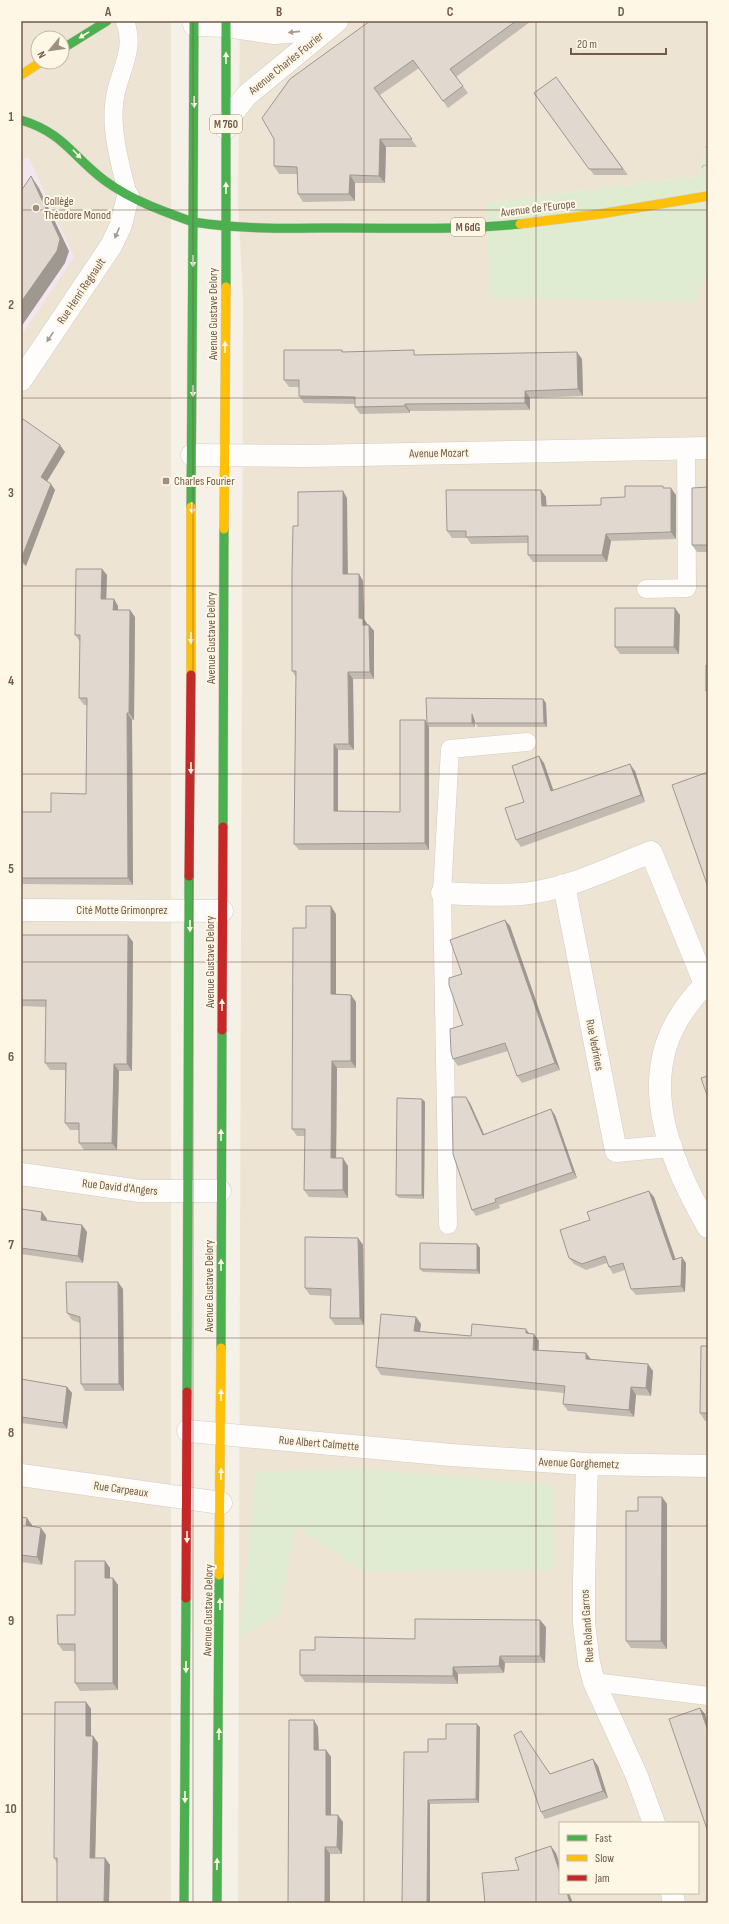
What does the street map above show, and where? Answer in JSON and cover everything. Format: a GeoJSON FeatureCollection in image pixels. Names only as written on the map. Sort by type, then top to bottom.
{"type":"FeatureCollection","features":[{"type":"Feature","properties":{"kind":"main road"},"geometry":{"type":"LineString","coordinates":[[70,44],[107,21]]}},
{"type":"Feature","properties":{"kind":"main road","name":"Avenue Gustave Delory"},"geometry":{"type":"LineString","coordinates":[[184,1903],[188,1431],[194,23]]}},
{"type":"Feature","properties":{"kind":"main road","name":"Avenue Gustave Delory"},"geometry":{"type":"LineString","coordinates":[[217,1903],[222,1434],[220,1191],[226,23]]}},
{"type":"Feature","properties":{"kind":"main road"},"geometry":{"type":"LineString","coordinates":[[21,75],[30,69]]}},
{"type":"Feature","properties":{"kind":"main road"},"geometry":{"type":"LineString","coordinates":[[21,120],[40,125],[59,136],[93,170],[128,196],[153,208],[193,222],[226,227]]}},
{"type":"Feature","properties":{"kind":"main road","name":"Avenue de l'Europe"},"geometry":{"type":"LineString","coordinates":[[226,227],[453,227],[502,225],[547,221],[708,196]]}},
{"type":"Feature","properties":{"kind":"street","name":"Avenue Charles Fourier"},"geometry":{"type":"LineString","coordinates":[[194,23],[226,23],[264,33],[279,33],[303,31],[331,21]]}},
{"type":"Feature","properties":{"kind":"street","name":"Avenue Charles Fourier"},"geometry":{"type":"LineString","coordinates":[[226,128],[234,111],[247,95],[337,21]]}},
{"type":"Feature","properties":{"kind":"street","name":"Rue Henri Regnault"},"geometry":{"type":"LineString","coordinates":[[21,380],[111,246],[121,225],[128,196]]}},
{"type":"Feature","properties":{"kind":"street","name":"Avenue Mozart"},"geometry":{"type":"LineString","coordinates":[[192,455],[307,456],[708,448]]}},
{"type":"Feature","properties":{"kind":"street"},"geometry":{"type":"LineString","coordinates":[[442,893],[523,894],[564,885],[651,852],[707,983],[678,1018],[669,1036],[664,1052],[659,1084],[660,1104],[671,1146],[689,1191],[708,1227]]}},
{"type":"Feature","properties":{"kind":"street","name":"Rue Vedrines"},"geometry":{"type":"LineString","coordinates":[[564,885],[616,1151],[671,1146]]}},
{"type":"Feature","properties":{"kind":"street","name":"Cité Motte Grimonprez"},"geometry":{"type":"LineString","coordinates":[[21,910],[222,911]]}},
{"type":"Feature","properties":{"kind":"street","name":"Rue David d'Angers"},"geometry":{"type":"LineString","coordinates":[[21,1174],[140,1191],[220,1191]]}},
{"type":"Feature","properties":{"kind":"street","name":"Rue Albert Calmette"},"geometry":{"type":"LineString","coordinates":[[188,1431],[451,1456]]}},
{"type":"Feature","properties":{"kind":"street","name":"Avenue Gorghemetz"},"geometry":{"type":"LineString","coordinates":[[451,1456],[587,1464],[708,1466]]}},
{"type":"Feature","properties":{"kind":"street","name":"Rue Roland Garros"},"geometry":{"type":"LineString","coordinates":[[587,1464],[584,1623],[589,1663],[594,1682],[636,1774],[654,1822]]}},
{"type":"Feature","properties":{"kind":"street","name":"Rue Carpeaux"},"geometry":{"type":"LineString","coordinates":[[21,1476],[221,1503]]}},
{"type":"Feature","properties":{"kind":"lane"},"geometry":{"type":"LineString","coordinates":[[125,21],[130,45],[115,92],[114,118],[118,149],[128,196]]}},
{"type":"Feature","properties":{"kind":"lane"},"geometry":{"type":"LineString","coordinates":[[646,589],[687,588],[686,448]]}},
{"type":"Feature","properties":{"kind":"lane"},"geometry":{"type":"LineString","coordinates":[[448,1225],[442,893],[450,749],[527,742]]}},
{"type":"Feature","properties":{"kind":"lane"},"geometry":{"type":"LineString","coordinates":[[594,1682],[708,1696]]}},
{"type":"Feature","properties":{"kind":"shaded area"},"geometry":{"type":"Polygon","coordinates":[[[21,21],[171,21],[171,1903],[21,1903],[21,21]]]}},
{"type":"Feature","properties":{"kind":"shaded area"},"geometry":{"type":"Polygon","coordinates":[[[240,21],[708,21],[708,132],[699,176],[487,203],[695,302],[708,268],[708,1903],[238,1903],[243,300],[238,201],[240,21]]]}},
{"type":"Feature","properties":{"kind":"shaded area","name":"Collège Théodore Monod"},"geometry":{"type":"Polygon","coordinates":[[[29,158],[74,257],[21,336],[21,159],[29,158]]]}},
{"type":"Feature","properties":{"kind":"green space"},"geometry":{"type":"Polygon","coordinates":[[[708,132],[708,175],[699,176],[708,132]]]}},
{"type":"Feature","properties":{"kind":"green space"},"geometry":{"type":"Polygon","coordinates":[[[708,175],[708,268],[695,302],[490,298],[486,203],[708,175]]]}},
{"type":"Feature","properties":{"kind":"green space"},"geometry":{"type":"Polygon","coordinates":[[[364,1469],[553,1485],[555,1570],[362,1571],[296,1526],[280,1614],[240,1637],[256,1472],[364,1469]]]}},
{"type":"Feature","properties":{"kind":"building"},"geometry":{"type":"Polygon","coordinates":[[[370,21],[516,21],[450,69],[463,86],[443,101],[413,60],[374,88],[412,139],[380,139],[379,176],[350,175],[349,194],[298,194],[297,167],[274,166],[274,139],[262,118],[290,79],[370,21]]]}},
{"type":"Feature","properties":{"kind":"building"},"geometry":{"type":"Polygon","coordinates":[[[556,77],[623,169],[589,169],[534,93],[556,77]]]}},
{"type":"Feature","properties":{"kind":"building"},"geometry":{"type":"Polygon","coordinates":[[[31,176],[60,239],[57,251],[21,302],[21,191],[31,176]]]}},
{"type":"Feature","properties":{"kind":"building"},"geometry":{"type":"Polygon","coordinates":[[[284,350],[342,350],[342,352],[414,350],[414,355],[577,352],[578,389],[525,391],[525,403],[405,404],[405,406],[355,407],[355,397],[299,396],[299,380],[284,380],[284,350]]]}},
{"type":"Feature","properties":{"kind":"building"},"geometry":{"type":"Polygon","coordinates":[[[23,419],[60,445],[41,477],[51,484],[21,559],[21,422],[23,419]]]}},
{"type":"Feature","properties":{"kind":"building"},"geometry":{"type":"Polygon","coordinates":[[[625,486],[663,486],[663,488],[671,488],[671,532],[606,534],[602,555],[528,555],[528,536],[466,537],[466,531],[447,531],[446,490],[541,490],[542,506],[601,505],[601,498],[625,497],[625,486]]]}},
{"type":"Feature","properties":{"kind":"building"},"geometry":{"type":"Polygon","coordinates":[[[708,487],[708,545],[692,545],[692,488],[708,487]]]}},
{"type":"Feature","properties":{"kind":"building"},"geometry":{"type":"Polygon","coordinates":[[[343,491],[343,574],[359,574],[359,618],[363,619],[363,625],[369,625],[370,672],[348,672],[349,744],[334,744],[334,811],[400,812],[400,720],[425,720],[425,843],[294,844],[296,671],[292,671],[293,526],[298,526],[298,492],[343,491]]]}},
{"type":"Feature","properties":{"kind":"building"},"geometry":{"type":"Polygon","coordinates":[[[76,569],[102,569],[101,599],[114,599],[113,610],[130,610],[129,713],[127,713],[128,878],[21,878],[21,812],[51,812],[51,793],[86,794],[87,698],[79,698],[80,635],[75,635],[76,569]]]}},
{"type":"Feature","properties":{"kind":"building"},"geometry":{"type":"Polygon","coordinates":[[[615,608],[675,608],[674,647],[615,647],[615,608]]]}},
{"type":"Feature","properties":{"kind":"building"},"geometry":{"type":"Polygon","coordinates":[[[706,665],[708,665],[708,691],[706,691],[706,665]]]}},
{"type":"Feature","properties":{"kind":"building"},"geometry":{"type":"Polygon","coordinates":[[[426,698],[543,699],[544,723],[475,723],[472,714],[472,723],[427,723],[426,698]]]}},
{"type":"Feature","properties":{"kind":"building"},"geometry":{"type":"Polygon","coordinates":[[[539,756],[551,791],[630,764],[641,795],[516,840],[505,808],[524,802],[512,766],[539,756]]]}},
{"type":"Feature","properties":{"kind":"building"},"geometry":{"type":"Polygon","coordinates":[[[708,772],[708,887],[672,785],[708,772]]]}},
{"type":"Feature","properties":{"kind":"building"},"geometry":{"type":"Polygon","coordinates":[[[306,906],[331,906],[331,994],[351,995],[351,1061],[332,1061],[331,1158],[343,1158],[343,1190],[304,1190],[305,1129],[292,1129],[293,928],[306,928],[306,906]]]}},
{"type":"Feature","properties":{"kind":"building"},"geometry":{"type":"Polygon","coordinates":[[[505,920],[555,1063],[517,1076],[505,1043],[453,1059],[451,1052],[450,1029],[463,1025],[449,985],[449,978],[462,974],[450,940],[505,920]]]}},
{"type":"Feature","properties":{"kind":"building"},"geometry":{"type":"Polygon","coordinates":[[[21,935],[128,935],[127,1064],[114,1064],[112,1143],[79,1143],[79,1123],[65,1123],[66,1063],[45,1063],[46,1000],[21,1000],[21,935]]]}},
{"type":"Feature","properties":{"kind":"building"},"geometry":{"type":"Polygon","coordinates":[[[708,1076],[708,1098],[701,1078],[708,1076]]]}},
{"type":"Feature","properties":{"kind":"building"},"geometry":{"type":"Polygon","coordinates":[[[452,1097],[466,1097],[483,1135],[551,1109],[573,1172],[495,1199],[496,1202],[472,1210],[453,1154],[452,1097]]]}},
{"type":"Feature","properties":{"kind":"building"},"geometry":{"type":"Polygon","coordinates":[[[397,1098],[422,1099],[422,1195],[396,1195],[397,1098]]]}},
{"type":"Feature","properties":{"kind":"building"},"geometry":{"type":"Polygon","coordinates":[[[649,1191],[673,1260],[682,1257],[681,1286],[631,1289],[623,1263],[609,1267],[605,1256],[582,1264],[569,1258],[560,1230],[590,1220],[587,1212],[649,1191]]]}},
{"type":"Feature","properties":{"kind":"building"},"geometry":{"type":"Polygon","coordinates":[[[21,1209],[42,1212],[41,1220],[82,1225],[78,1256],[21,1248],[21,1209]]]}},
{"type":"Feature","properties":{"kind":"building"},"geometry":{"type":"Polygon","coordinates":[[[305,1237],[358,1238],[360,1318],[330,1318],[331,1289],[305,1288],[305,1237]]]}},
{"type":"Feature","properties":{"kind":"building"},"geometry":{"type":"Polygon","coordinates":[[[420,1243],[477,1244],[477,1270],[420,1269],[420,1243]]]}},
{"type":"Feature","properties":{"kind":"building"},"geometry":{"type":"Polygon","coordinates":[[[66,1282],[118,1282],[119,1384],[81,1384],[80,1317],[67,1313],[66,1282]]]}},
{"type":"Feature","properties":{"kind":"building"},"geometry":{"type":"Polygon","coordinates":[[[381,1314],[416,1317],[414,1331],[471,1336],[472,1324],[526,1329],[526,1333],[534,1334],[533,1350],[586,1353],[586,1359],[648,1364],[646,1388],[631,1387],[629,1410],[563,1404],[565,1386],[376,1367],[381,1314]]]}},
{"type":"Feature","properties":{"kind":"building"},"geometry":{"type":"Polygon","coordinates":[[[701,1346],[708,1346],[708,1413],[700,1413],[701,1346]]]}},
{"type":"Feature","properties":{"kind":"building"},"geometry":{"type":"Polygon","coordinates":[[[21,1379],[67,1387],[63,1423],[21,1417],[21,1379]]]}},
{"type":"Feature","properties":{"kind":"building"},"geometry":{"type":"Polygon","coordinates":[[[638,1497],[662,1497],[661,1641],[626,1641],[626,1511],[638,1511],[638,1497]]]}},
{"type":"Feature","properties":{"kind":"building"},"geometry":{"type":"Polygon","coordinates":[[[21,1517],[27,1518],[26,1525],[41,1528],[37,1557],[21,1555],[21,1517]]]}},
{"type":"Feature","properties":{"kind":"building"},"geometry":{"type":"Polygon","coordinates":[[[75,1561],[105,1561],[105,1578],[113,1578],[113,1683],[75,1683],[75,1644],[58,1644],[57,1615],[75,1615],[75,1561]]]}},
{"type":"Feature","properties":{"kind":"building"},"geometry":{"type":"Polygon","coordinates":[[[415,1619],[540,1620],[540,1656],[500,1656],[499,1666],[453,1667],[453,1676],[300,1675],[300,1650],[315,1650],[315,1637],[415,1639],[415,1619]]]}},
{"type":"Feature","properties":{"kind":"building"},"geometry":{"type":"Polygon","coordinates":[[[55,1702],[86,1702],[86,1736],[93,1736],[90,1858],[105,1858],[104,1903],[57,1903],[57,1858],[54,1858],[55,1702]]]}},
{"type":"Feature","properties":{"kind":"building"},"geometry":{"type":"Polygon","coordinates":[[[700,1708],[708,1731],[708,1832],[669,1719],[700,1708]]]}},
{"type":"Feature","properties":{"kind":"building"},"geometry":{"type":"Polygon","coordinates":[[[289,1720],[314,1720],[314,1750],[326,1750],[326,1815],[338,1815],[337,1847],[325,1847],[325,1903],[288,1903],[289,1720]]]}},
{"type":"Feature","properties":{"kind":"building"},"geometry":{"type":"Polygon","coordinates":[[[446,1724],[477,1724],[476,1799],[428,1800],[427,1903],[402,1903],[404,1752],[428,1752],[428,1739],[446,1739],[446,1724]]]}},
{"type":"Feature","properties":{"kind":"building"},"geometry":{"type":"Polygon","coordinates":[[[521,1731],[550,1774],[593,1759],[603,1791],[541,1812],[514,1735],[521,1731]]]}},
{"type":"Feature","properties":{"kind":"building"},"geometry":{"type":"Polygon","coordinates":[[[551,1846],[559,1870],[559,1894],[567,1894],[570,1903],[485,1903],[482,1873],[519,1870],[515,1858],[551,1846]]]}},
{"type":"Feature","properties":{"kind":"traffic: fast"},"geometry":{"type":"LineString","coordinates":[[70,44],[107,21]]}},
{"type":"Feature","properties":{"kind":"traffic: fast"},"geometry":{"type":"LineString","coordinates":[[194,21],[193,222],[212,225],[289,228],[455,228],[520,224]]}},
{"type":"Feature","properties":{"kind":"traffic: fast"},"geometry":{"type":"LineString","coordinates":[[226,21],[226,227]]}},
{"type":"Feature","properties":{"kind":"traffic: fast"},"geometry":{"type":"LineString","coordinates":[[21,120],[36,125],[58,138],[93,171],[114,187],[158,209],[193,222],[191,507]]}},
{"type":"Feature","properties":{"kind":"traffic: fast"},"geometry":{"type":"LineString","coordinates":[[226,227],[226,287]]}},
{"type":"Feature","properties":{"kind":"traffic: fast"},"geometry":{"type":"LineString","coordinates":[[223,827],[224,529]]}},
{"type":"Feature","properties":{"kind":"traffic: fast"},"geometry":{"type":"LineString","coordinates":[[187,1392],[189,876]]}},
{"type":"Feature","properties":{"kind":"traffic: fast"},"geometry":{"type":"LineString","coordinates":[[221,1348],[222,1030]]}},
{"type":"Feature","properties":{"kind":"traffic: fast"},"geometry":{"type":"LineString","coordinates":[[217,1903],[219,1575]]}},
{"type":"Feature","properties":{"kind":"traffic: fast"},"geometry":{"type":"LineString","coordinates":[[184,1903],[186,1598]]}},
{"type":"Feature","properties":{"kind":"traffic: slow"},"geometry":{"type":"LineString","coordinates":[[21,75],[30,69]]}},
{"type":"Feature","properties":{"kind":"traffic: slow"},"geometry":{"type":"LineString","coordinates":[[520,224],[600,214],[708,196]]}},
{"type":"Feature","properties":{"kind":"traffic: slow"},"geometry":{"type":"LineString","coordinates":[[224,529],[226,287]]}},
{"type":"Feature","properties":{"kind":"traffic: slow"},"geometry":{"type":"LineString","coordinates":[[191,507],[191,675]]}},
{"type":"Feature","properties":{"kind":"traffic: slow"},"geometry":{"type":"LineString","coordinates":[[219,1575],[221,1348]]}},
{"type":"Feature","properties":{"kind":"traffic: jam"},"geometry":{"type":"LineString","coordinates":[[189,876],[191,675]]}},
{"type":"Feature","properties":{"kind":"traffic: jam"},"geometry":{"type":"LineString","coordinates":[[222,1030],[223,827]]}},
{"type":"Feature","properties":{"kind":"traffic: jam"},"geometry":{"type":"LineString","coordinates":[[186,1598],[187,1392]]}},
{"type":"Feature","properties":{"kind":"place","name":"Collège Théodore Monod"},"geometry":{"type":"Point","coordinates":[36,208]}},
{"type":"Feature","properties":{"kind":"place","name":"Charles Fourier"},"geometry":{"type":"Point","coordinates":[166,481]}}]}
